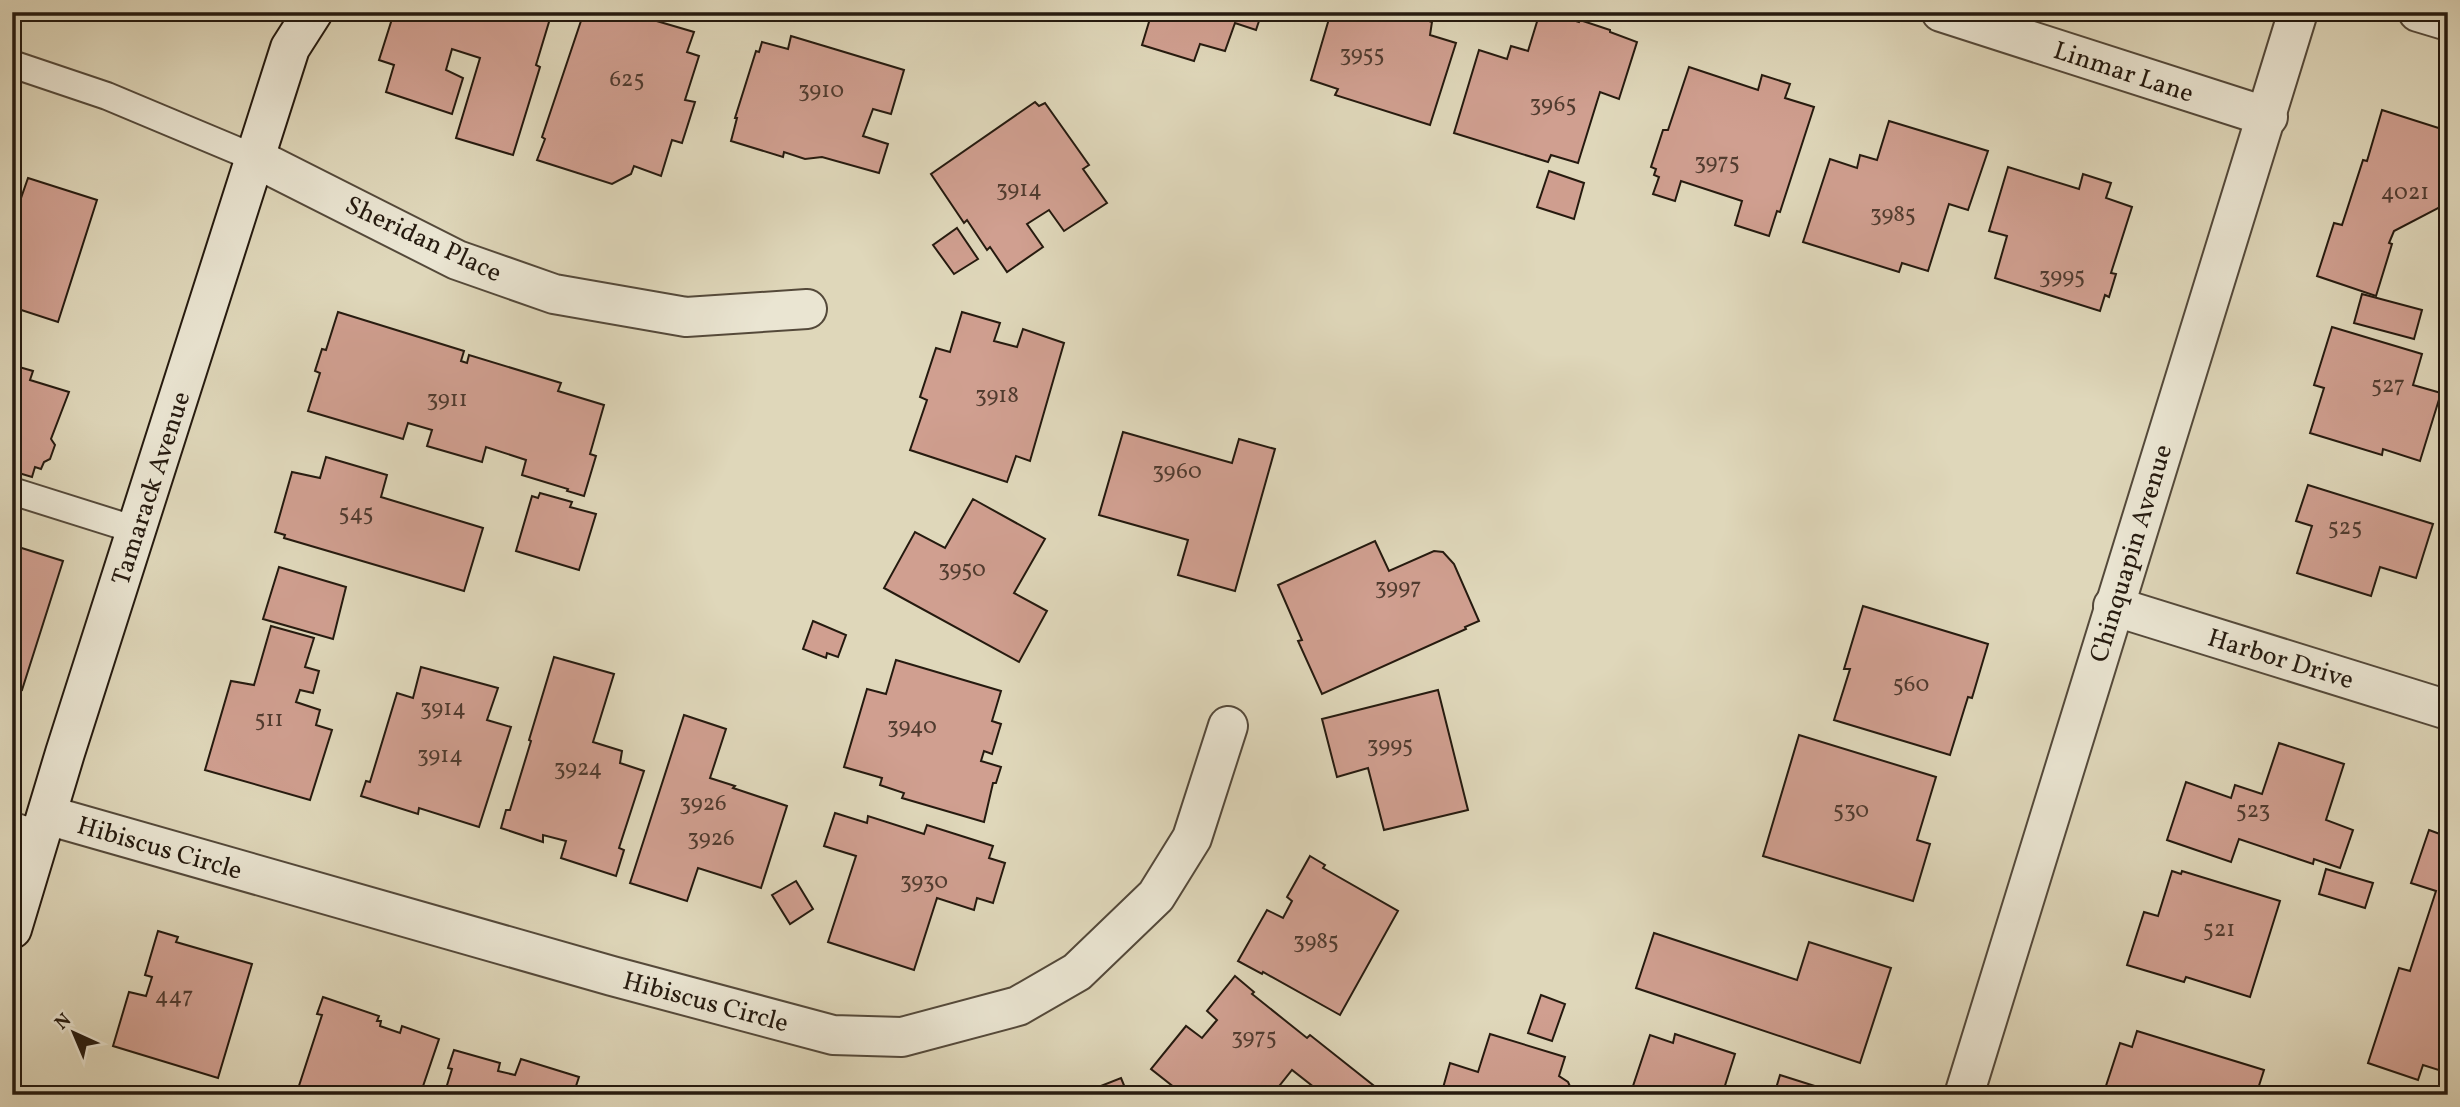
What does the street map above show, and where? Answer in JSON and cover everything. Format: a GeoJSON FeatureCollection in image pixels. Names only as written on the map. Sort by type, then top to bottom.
{"type":"FeatureCollection","features":[{"type":"Feature","properties":{"kind":"street"},"geometry":{"type":"LineString","coordinates":[[279,12],[290,48]]}},
{"type":"Feature","properties":{"kind":"street","name":"Tamarack Avenue"},"geometry":{"type":"LineString","coordinates":[[12,929],[33,829],[136,530],[290,48],[313,12]]}},
{"type":"Feature","properties":{"kind":"street","name":"Linmar Lane"},"geometry":{"type":"LineString","coordinates":[[1941,12],[2267,117]]}},
{"type":"Feature","properties":{"kind":"street","name":"Chinquapin Avenue"},"geometry":{"type":"LineString","coordinates":[[1964,1095],[2298,12]]}},
{"type":"Feature","properties":{"kind":"street"},"geometry":{"type":"LineString","coordinates":[[2418,12],[2448,21]]}},
{"type":"Feature","properties":{"kind":"street","name":"Sheridan Place"},"geometry":{"type":"LineString","coordinates":[[256,158],[457,260],[554,294],[686,317],[807,310]]}},
{"type":"Feature","properties":{"kind":"street","name":"Harbor Drive"},"geometry":{"type":"LineString","coordinates":[[2113,606],[2448,710]]}},
{"type":"Feature","properties":{"kind":"street","name":"Hibiscus Circle"},"geometry":{"type":"LineString","coordinates":[[33,829],[598,972],[833,1035],[902,1037],[1018,1006],[1077,972],[1156,896],[1192,838],[1228,726]]}},
{"type":"Feature","properties":{"kind":"lane"},"geometry":{"type":"LineString","coordinates":[[12,64],[107,96],[256,158]]}},
{"type":"Feature","properties":{"kind":"lane"},"geometry":{"type":"LineString","coordinates":[[12,491],[136,530]]}},
{"type":"Feature","properties":{"kind":"building"},"geometry":{"type":"Polygon","coordinates":[[[399,12],[552,12],[536,65],[540,67],[513,155],[456,138],[480,58],[452,49],[446,70],[463,78],[452,114],[386,92],[394,65],[379,60],[392,19],[396,20],[399,12]]]}},
{"type":"Feature","properties":{"kind":"building"},"geometry":{"type":"Polygon","coordinates":[[[584,12],[626,12],[694,32],[687,52],[699,56],[685,100],[695,102],[682,143],[672,140],[661,176],[634,166],[631,174],[612,184],[537,160],[545,139],[542,137],[584,12]]]}},
{"type":"Feature","properties":{"kind":"building"},"geometry":{"type":"Polygon","coordinates":[[[1152,12],[1262,12],[1256,30],[1235,23],[1225,51],[1200,44],[1194,61],[1142,45],[1152,12]]]}},
{"type":"Feature","properties":{"kind":"building"},"geometry":{"type":"Polygon","coordinates":[[[1331,12],[1418,12],[1417,17],[1432,22],[1430,35],[1456,43],[1430,125],[1335,95],[1338,89],[1311,80],[1331,12]]]}},
{"type":"Feature","properties":{"kind":"building"},"geometry":{"type":"Polygon","coordinates":[[[1540,12],[1579,22],[1580,20],[1637,42],[1619,99],[1600,92],[1578,163],[1551,155],[1548,162],[1454,133],[1479,50],[1507,59],[1511,46],[1528,51],[1540,12]]]}},
{"type":"Feature","properties":{"kind":"building"},"geometry":{"type":"Polygon","coordinates":[[[791,36],[904,70],[891,114],[873,109],[863,136],[888,144],[879,173],[822,157],[805,159],[784,152],[783,157],[731,141],[735,118],[756,51],[759,52],[762,42],[788,49],[791,36]]]}},
{"type":"Feature","properties":{"kind":"building"},"geometry":{"type":"Polygon","coordinates":[[[1689,67],[1758,90],[1762,75],[1790,84],[1785,98],[1814,107],[1780,212],[1777,211],[1769,236],[1735,225],[1742,201],[1681,181],[1675,201],[1653,194],[1659,177],[1654,175],[1656,169],[1651,167],[1663,130],[1668,130],[1689,67]]]}},
{"type":"Feature","properties":{"kind":"building"},"geometry":{"type":"Polygon","coordinates":[[[1035,102],[1039,106],[1045,103],[1089,165],[1083,169],[1107,203],[1064,231],[1049,210],[1027,224],[1043,247],[1007,272],[990,247],[987,250],[967,220],[964,223],[931,174],[1035,102]]]}},
{"type":"Feature","properties":{"kind":"building"},"geometry":{"type":"Polygon","coordinates":[[[2382,110],[2448,131],[2448,203],[2394,231],[2376,296],[2317,276],[2334,223],[2342,225],[2363,160],[2367,161],[2382,110]]]}},
{"type":"Feature","properties":{"kind":"building"},"geometry":{"type":"Polygon","coordinates":[[[1889,121],[1988,151],[1968,210],[1949,204],[1928,271],[1902,263],[1899,272],[1803,242],[1830,159],[1857,168],[1860,155],[1877,160],[1889,121]]]}},
{"type":"Feature","properties":{"kind":"building"},"geometry":{"type":"Polygon","coordinates":[[[2008,167],[2079,189],[2083,174],[2111,183],[2106,198],[2132,207],[2111,273],[2116,274],[2109,297],[2105,295],[2100,311],[1995,278],[2007,236],[1989,231],[2008,167]]]}},
{"type":"Feature","properties":{"kind":"building"},"geometry":{"type":"Polygon","coordinates":[[[1549,171],[1584,183],[1574,219],[1537,207],[1549,171]]]}},
{"type":"Feature","properties":{"kind":"building"},"geometry":{"type":"Polygon","coordinates":[[[28,178],[97,200],[58,322],[12,307],[12,224],[28,178]]]}},
{"type":"Feature","properties":{"kind":"building"},"geometry":{"type":"Polygon","coordinates":[[[957,228],[978,259],[954,274],[933,245],[957,228]]]}},
{"type":"Feature","properties":{"kind":"building"},"geometry":{"type":"Polygon","coordinates":[[[2362,294],[2422,310],[2414,339],[2354,323],[2362,294]]]}},
{"type":"Feature","properties":{"kind":"building"},"geometry":{"type":"Polygon","coordinates":[[[338,312],[464,351],[461,361],[467,363],[469,355],[561,383],[558,391],[604,405],[590,454],[596,456],[584,496],[522,475],[526,460],[486,447],[482,462],[427,446],[432,430],[408,423],[403,439],[308,411],[320,373],[315,371],[322,349],[326,350],[338,312]]]}},
{"type":"Feature","properties":{"kind":"building"},"geometry":{"type":"Polygon","coordinates":[[[962,312],[1000,323],[994,341],[1017,347],[1023,329],[1064,343],[1030,461],[1016,456],[1007,482],[910,450],[927,400],[920,397],[936,348],[950,352],[962,312]]]}},
{"type":"Feature","properties":{"kind":"building"},"geometry":{"type":"Polygon","coordinates":[[[2332,327],[2422,354],[2413,385],[2441,393],[2420,461],[2383,449],[2382,455],[2310,433],[2324,388],[2314,385],[2332,327]]]}},
{"type":"Feature","properties":{"kind":"building"},"geometry":{"type":"Polygon","coordinates":[[[12,365],[33,371],[30,380],[69,392],[51,439],[55,445],[50,459],[44,462],[41,469],[35,467],[32,477],[12,471],[12,365]]]}},
{"type":"Feature","properties":{"kind":"building"},"geometry":{"type":"Polygon","coordinates":[[[1123,432],[1232,463],[1239,439],[1275,449],[1235,591],[1178,575],[1188,540],[1099,515],[1123,432]]]}},
{"type":"Feature","properties":{"kind":"building"},"geometry":{"type":"Polygon","coordinates":[[[326,457],[387,475],[381,497],[483,528],[464,591],[284,538],[285,535],[275,532],[292,472],[320,478],[326,457]]]}},
{"type":"Feature","properties":{"kind":"building"},"geometry":{"type":"Polygon","coordinates":[[[2308,485],[2433,524],[2416,578],[2380,567],[2371,596],[2297,573],[2312,526],[2296,521],[2308,485]]]}},
{"type":"Feature","properties":{"kind":"building"},"geometry":{"type":"Polygon","coordinates":[[[540,493],[572,502],[570,507],[596,514],[579,570],[516,551],[532,496],[538,498],[540,493]]]}},
{"type":"Feature","properties":{"kind":"building"},"geometry":{"type":"Polygon","coordinates":[[[973,499],[1045,539],[1014,593],[1047,611],[1019,662],[884,588],[915,532],[945,548],[973,499]]]}},
{"type":"Feature","properties":{"kind":"building"},"geometry":{"type":"Polygon","coordinates":[[[1375,541],[1389,571],[1434,551],[1443,552],[1454,564],[1479,621],[1322,694],[1298,641],[1302,640],[1278,585],[1375,541]]]}},
{"type":"Feature","properties":{"kind":"building"},"geometry":{"type":"Polygon","coordinates":[[[12,545],[63,561],[22,690],[12,687],[12,545]]]}},
{"type":"Feature","properties":{"kind":"building"},"geometry":{"type":"Polygon","coordinates":[[[279,567],[346,587],[333,639],[263,619],[279,567]]]}},
{"type":"Feature","properties":{"kind":"building"},"geometry":{"type":"Polygon","coordinates":[[[1863,606],[1988,644],[1972,698],[1968,697],[1950,755],[1834,720],[1850,669],[1844,669],[1863,606]]]}},
{"type":"Feature","properties":{"kind":"building"},"geometry":{"type":"Polygon","coordinates":[[[813,621],[846,635],[838,657],[827,653],[826,658],[803,649],[813,621]]]}},
{"type":"Feature","properties":{"kind":"building"},"geometry":{"type":"Polygon","coordinates":[[[271,626],[314,638],[305,667],[319,671],[313,693],[300,690],[296,702],[320,710],[316,725],[332,730],[310,800],[205,770],[231,681],[254,685],[271,626]]]}},
{"type":"Feature","properties":{"kind":"building"},"geometry":{"type":"Polygon","coordinates":[[[554,657],[614,674],[593,742],[622,751],[620,763],[644,771],[619,848],[624,850],[616,876],[561,858],[566,841],[543,835],[543,842],[501,828],[506,810],[510,810],[554,657]]]}},
{"type":"Feature","properties":{"kind":"building"},"geometry":{"type":"Polygon","coordinates":[[[896,660],[1001,691],[992,721],[1001,724],[992,754],[984,751],[981,761],[1001,767],[996,783],[993,783],[984,822],[902,798],[904,793],[880,785],[882,778],[844,767],[867,689],[886,694],[896,660]]]}},
{"type":"Feature","properties":{"kind":"building"},"geometry":{"type":"Polygon","coordinates":[[[421,667],[498,688],[487,720],[511,727],[479,827],[419,808],[418,814],[361,796],[366,781],[370,782],[397,693],[413,698],[421,667]]]}},
{"type":"Feature","properties":{"kind":"building"},"geometry":{"type":"Polygon","coordinates":[[[1438,690],[1468,810],[1384,830],[1368,768],[1337,777],[1322,719],[1438,690]]]}},
{"type":"Feature","properties":{"kind":"building"},"geometry":{"type":"Polygon","coordinates":[[[684,715],[726,729],[710,778],[787,806],[761,888],[698,868],[687,901],[630,883],[684,715]]]}},
{"type":"Feature","properties":{"kind":"building"},"geometry":{"type":"Polygon","coordinates":[[[1799,735],[1936,777],[1917,840],[1930,844],[1913,901],[1763,856],[1799,735]]]}},
{"type":"Feature","properties":{"kind":"building"},"geometry":{"type":"Polygon","coordinates":[[[2279,743],[2344,764],[2326,820],[2353,830],[2340,868],[2314,859],[2313,864],[2239,839],[2231,862],[2167,840],[2186,782],[2231,798],[2235,785],[2262,794],[2279,743]]]}},
{"type":"Feature","properties":{"kind":"building"},"geometry":{"type":"Polygon","coordinates":[[[835,813],[867,823],[868,816],[924,834],[927,825],[993,846],[989,858],[1005,863],[993,903],[977,898],[974,910],[937,898],[914,970],[828,942],[856,856],[824,846],[835,813]]]}},
{"type":"Feature","properties":{"kind":"building"},"geometry":{"type":"Polygon","coordinates":[[[2429,830],[2448,837],[2448,1073],[2423,1065],[2418,1080],[2368,1063],[2399,968],[2410,971],[2436,891],[2411,883],[2429,830]]]}},
{"type":"Feature","properties":{"kind":"building"},"geometry":{"type":"Polygon","coordinates":[[[1310,856],[1325,865],[1323,868],[1398,911],[1340,1015],[1238,961],[1267,910],[1283,918],[1292,901],[1287,897],[1310,856]]]}},
{"type":"Feature","properties":{"kind":"building"},"geometry":{"type":"Polygon","coordinates":[[[2326,869],[2373,883],[2365,908],[2319,894],[2326,869]]]}},
{"type":"Feature","properties":{"kind":"building"},"geometry":{"type":"Polygon","coordinates":[[[2172,871],[2181,874],[2182,871],[2280,901],[2250,997],[2186,977],[2184,982],[2127,965],[2144,912],[2158,916],[2172,871]]]}},
{"type":"Feature","properties":{"kind":"building"},"geometry":{"type":"Polygon","coordinates":[[[796,881],[813,909],[790,924],[772,895],[796,881]]]}},
{"type":"Feature","properties":{"kind":"building"},"geometry":{"type":"Polygon","coordinates":[[[158,931],[178,937],[176,942],[252,964],[218,1078],[113,1046],[129,992],[146,996],[152,977],[145,975],[158,931]]]}},
{"type":"Feature","properties":{"kind":"building"},"geometry":{"type":"Polygon","coordinates":[[[1654,933],[1797,980],[1809,942],[1891,968],[1860,1063],[1636,988],[1654,933]]]}},
{"type":"Feature","properties":{"kind":"building"},"geometry":{"type":"Polygon","coordinates":[[[1235,976],[1254,992],[1252,994],[1307,1038],[1310,1035],[1378,1089],[1374,1095],[1324,1095],[1292,1070],[1272,1095],[1184,1095],[1151,1069],[1186,1026],[1202,1038],[1217,1020],[1207,1011],[1235,976]]]}},
{"type":"Feature","properties":{"kind":"building"},"geometry":{"type":"Polygon","coordinates":[[[1541,995],[1565,1004],[1552,1041],[1528,1033],[1541,995]]]}},
{"type":"Feature","properties":{"kind":"building"},"geometry":{"type":"Polygon","coordinates":[[[323,997],[379,1016],[377,1021],[381,1021],[380,1026],[400,1033],[402,1026],[439,1039],[420,1095],[296,1095],[322,1015],[317,1014],[323,997]]]}},
{"type":"Feature","properties":{"kind":"building"},"geometry":{"type":"Polygon","coordinates":[[[2137,1031],[2264,1070],[2256,1095],[2103,1095],[2120,1043],[2132,1047],[2137,1031]]]}},
{"type":"Feature","properties":{"kind":"building"},"geometry":{"type":"Polygon","coordinates":[[[1490,1034],[1565,1057],[1559,1076],[1568,1082],[1574,1095],[1441,1095],[1450,1063],[1478,1072],[1490,1034]]]}},
{"type":"Feature","properties":{"kind":"building"},"geometry":{"type":"Polygon","coordinates":[[[1675,1034],[1735,1054],[1722,1095],[1630,1095],[1650,1035],[1673,1043],[1675,1034]]]}},
{"type":"Feature","properties":{"kind":"building"},"geometry":{"type":"Polygon","coordinates":[[[454,1050],[500,1063],[498,1071],[515,1075],[521,1059],[579,1077],[573,1095],[444,1095],[452,1069],[448,1068],[454,1050]]]}},
{"type":"Feature","properties":{"kind":"building"},"geometry":{"type":"Polygon","coordinates":[[[1780,1075],[1840,1094],[1774,1095],[1780,1075]]]}},
{"type":"Feature","properties":{"kind":"building"},"geometry":{"type":"Polygon","coordinates":[[[1121,1078],[1128,1095],[1078,1095],[1121,1078]]]}}]}
